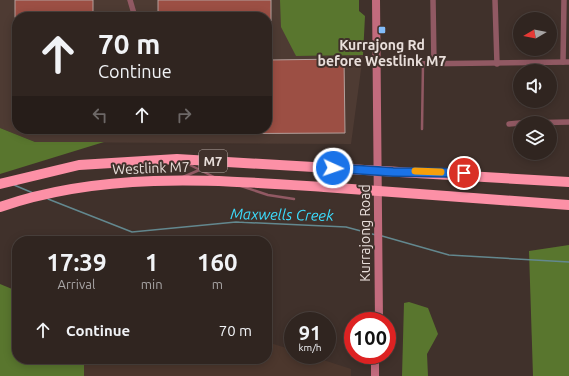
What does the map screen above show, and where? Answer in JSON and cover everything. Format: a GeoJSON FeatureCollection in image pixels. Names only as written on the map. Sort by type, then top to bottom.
{"type":"FeatureCollection","features":[{"type":"Feature","properties":{"kind":"highway","name":"Westlink M7"},"geometry":{"type":"LineString","coordinates":[[0,184],[79,165],[177,159],[569,182]]}},
{"type":"Feature","properties":{"kind":"highway"},"geometry":{"type":"LineString","coordinates":[[393,172],[434,171],[569,178]]}},
{"type":"Feature","properties":{"kind":"highway","name":"Westlink M7"},"geometry":{"type":"LineString","coordinates":[[0,207],[61,191],[123,182],[175,180],[223,181],[569,205]]}},
{"type":"Feature","properties":{"kind":"highway","name":"M7"},"geometry":{"type":"LineString","coordinates":[[410,193],[569,200]]}},
{"type":"Feature","properties":{"kind":"main road","name":"Kurrajong Road"},"geometry":{"type":"LineString","coordinates":[[372,0],[376,146]]}},
{"type":"Feature","properties":{"kind":"main road","name":"Kurrajong Road"},"geometry":{"type":"LineString","coordinates":[[375,312],[376,0]]}},
{"type":"Feature","properties":{"kind":"main road","name":"Kurrajong Road"},"geometry":{"type":"LineString","coordinates":[[376,267],[378,312]]}},
{"type":"Feature","properties":{"kind":"main road"},"geometry":{"type":"LineString","coordinates":[[375,364],[375,376]]}},
{"type":"Feature","properties":{"kind":"main road"},"geometry":{"type":"LineString","coordinates":[[379,364],[379,376]]}},
{"type":"Feature","properties":{"kind":"street"},"geometry":{"type":"LineString","coordinates":[[130,0],[134,12]]}},
{"type":"Feature","properties":{"kind":"street"},"geometry":{"type":"LineString","coordinates":[[433,0],[434,64]]}},
{"type":"Feature","properties":{"kind":"street"},"geometry":{"type":"LineString","coordinates":[[495,0],[497,64]]}},
{"type":"Feature","properties":{"kind":"street"},"geometry":{"type":"LineString","coordinates":[[411,64],[566,62],[564,0]]}},
{"type":"Feature","properties":{"kind":"street"},"geometry":{"type":"LineString","coordinates":[[557,122],[569,122]]}},
{"type":"Feature","properties":{"kind":"street"},"geometry":{"type":"LineString","coordinates":[[508,124],[513,124]]}},
{"type":"Feature","properties":{"kind":"lane"},"geometry":{"type":"LineString","coordinates":[[422,129],[423,64]]}},
{"type":"Feature","properties":{"kind":"lane"},"geometry":{"type":"LineString","coordinates":[[177,159],[223,181],[268,194],[294,199]]}},
{"type":"Feature","properties":{"kind":"lane"},"geometry":{"type":"LineString","coordinates":[[175,180],[199,169],[223,161]]}},
{"type":"Feature","properties":{"kind":"shaded area"},"geometry":{"type":"Polygon","coordinates":[[[0,0],[281,0],[296,56],[363,55],[351,144],[35,142],[15,134],[272,134],[272,12],[12,12],[12,133],[0,128],[0,0]]]}},
{"type":"Feature","properties":{"kind":"shaded area"},"geometry":{"type":"Polygon","coordinates":[[[272,344],[284,347],[284,364],[336,364],[351,369],[351,376],[84,376],[84,364],[272,364],[272,344]]]}},
{"type":"Feature","properties":{"kind":"green space"},"geometry":{"type":"Polygon","coordinates":[[[280,0],[359,0],[359,11],[365,16],[363,55],[296,56],[281,27],[280,0]]]}},
{"type":"Feature","properties":{"kind":"green space"},"geometry":{"type":"Polygon","coordinates":[[[0,128],[35,142],[104,142],[0,174],[0,128]]]}},
{"type":"Feature","properties":{"kind":"green space"},"geometry":{"type":"Polygon","coordinates":[[[569,245],[569,376],[533,376],[529,251],[569,245]]]}},
{"type":"Feature","properties":{"kind":"green space"},"geometry":{"type":"Polygon","coordinates":[[[0,284],[12,289],[12,364],[84,364],[84,376],[0,376],[0,284]]]}},
{"type":"Feature","properties":{"kind":"green space"},"geometry":{"type":"Polygon","coordinates":[[[409,302],[428,308],[438,334],[427,354],[428,376],[402,376],[404,303],[409,302]]]}},
{"type":"Feature","properties":{"kind":"building"},"geometry":{"type":"Polygon","coordinates":[[[15,0],[93,0],[93,12],[15,12],[15,0]]]}},
{"type":"Feature","properties":{"kind":"building"},"geometry":{"type":"Polygon","coordinates":[[[158,0],[271,0],[271,12],[158,12],[158,0]]]}},
{"type":"Feature","properties":{"kind":"building"},"geometry":{"type":"Polygon","coordinates":[[[344,59],[345,133],[272,133],[272,60],[344,59]]]}},
{"type":"Feature","properties":{"kind":"waterway","name":"Maxwells Creek"},"geometry":{"type":"LineString","coordinates":[[14,185],[33,193]]}},
{"type":"Feature","properties":{"kind":"waterway","name":"Maxwells Creek"},"geometry":{"type":"LineString","coordinates":[[48,199],[132,232],[236,222],[346,227],[376,235]]}},
{"type":"Feature","properties":{"kind":"waterway","name":"Maxwells Creek"},"geometry":{"type":"LineString","coordinates":[[382,236],[449,255],[569,262]]}},
{"type":"Feature","properties":{"kind":"slow traffic"},"geometry":{"type":"LineString","coordinates":[[415,171],[441,172]]}},
{"type":"Feature","properties":{"kind":"place","name":"Kurrajong Rd before Westlink M7"},"geometry":{"type":"Point","coordinates":[382,30]}},
{"type":"Feature","properties":{"kind":"route"},"geometry":{"type":"LineString","coordinates":[[333,168],[393,172],[434,171],[464,173]]}}]}
